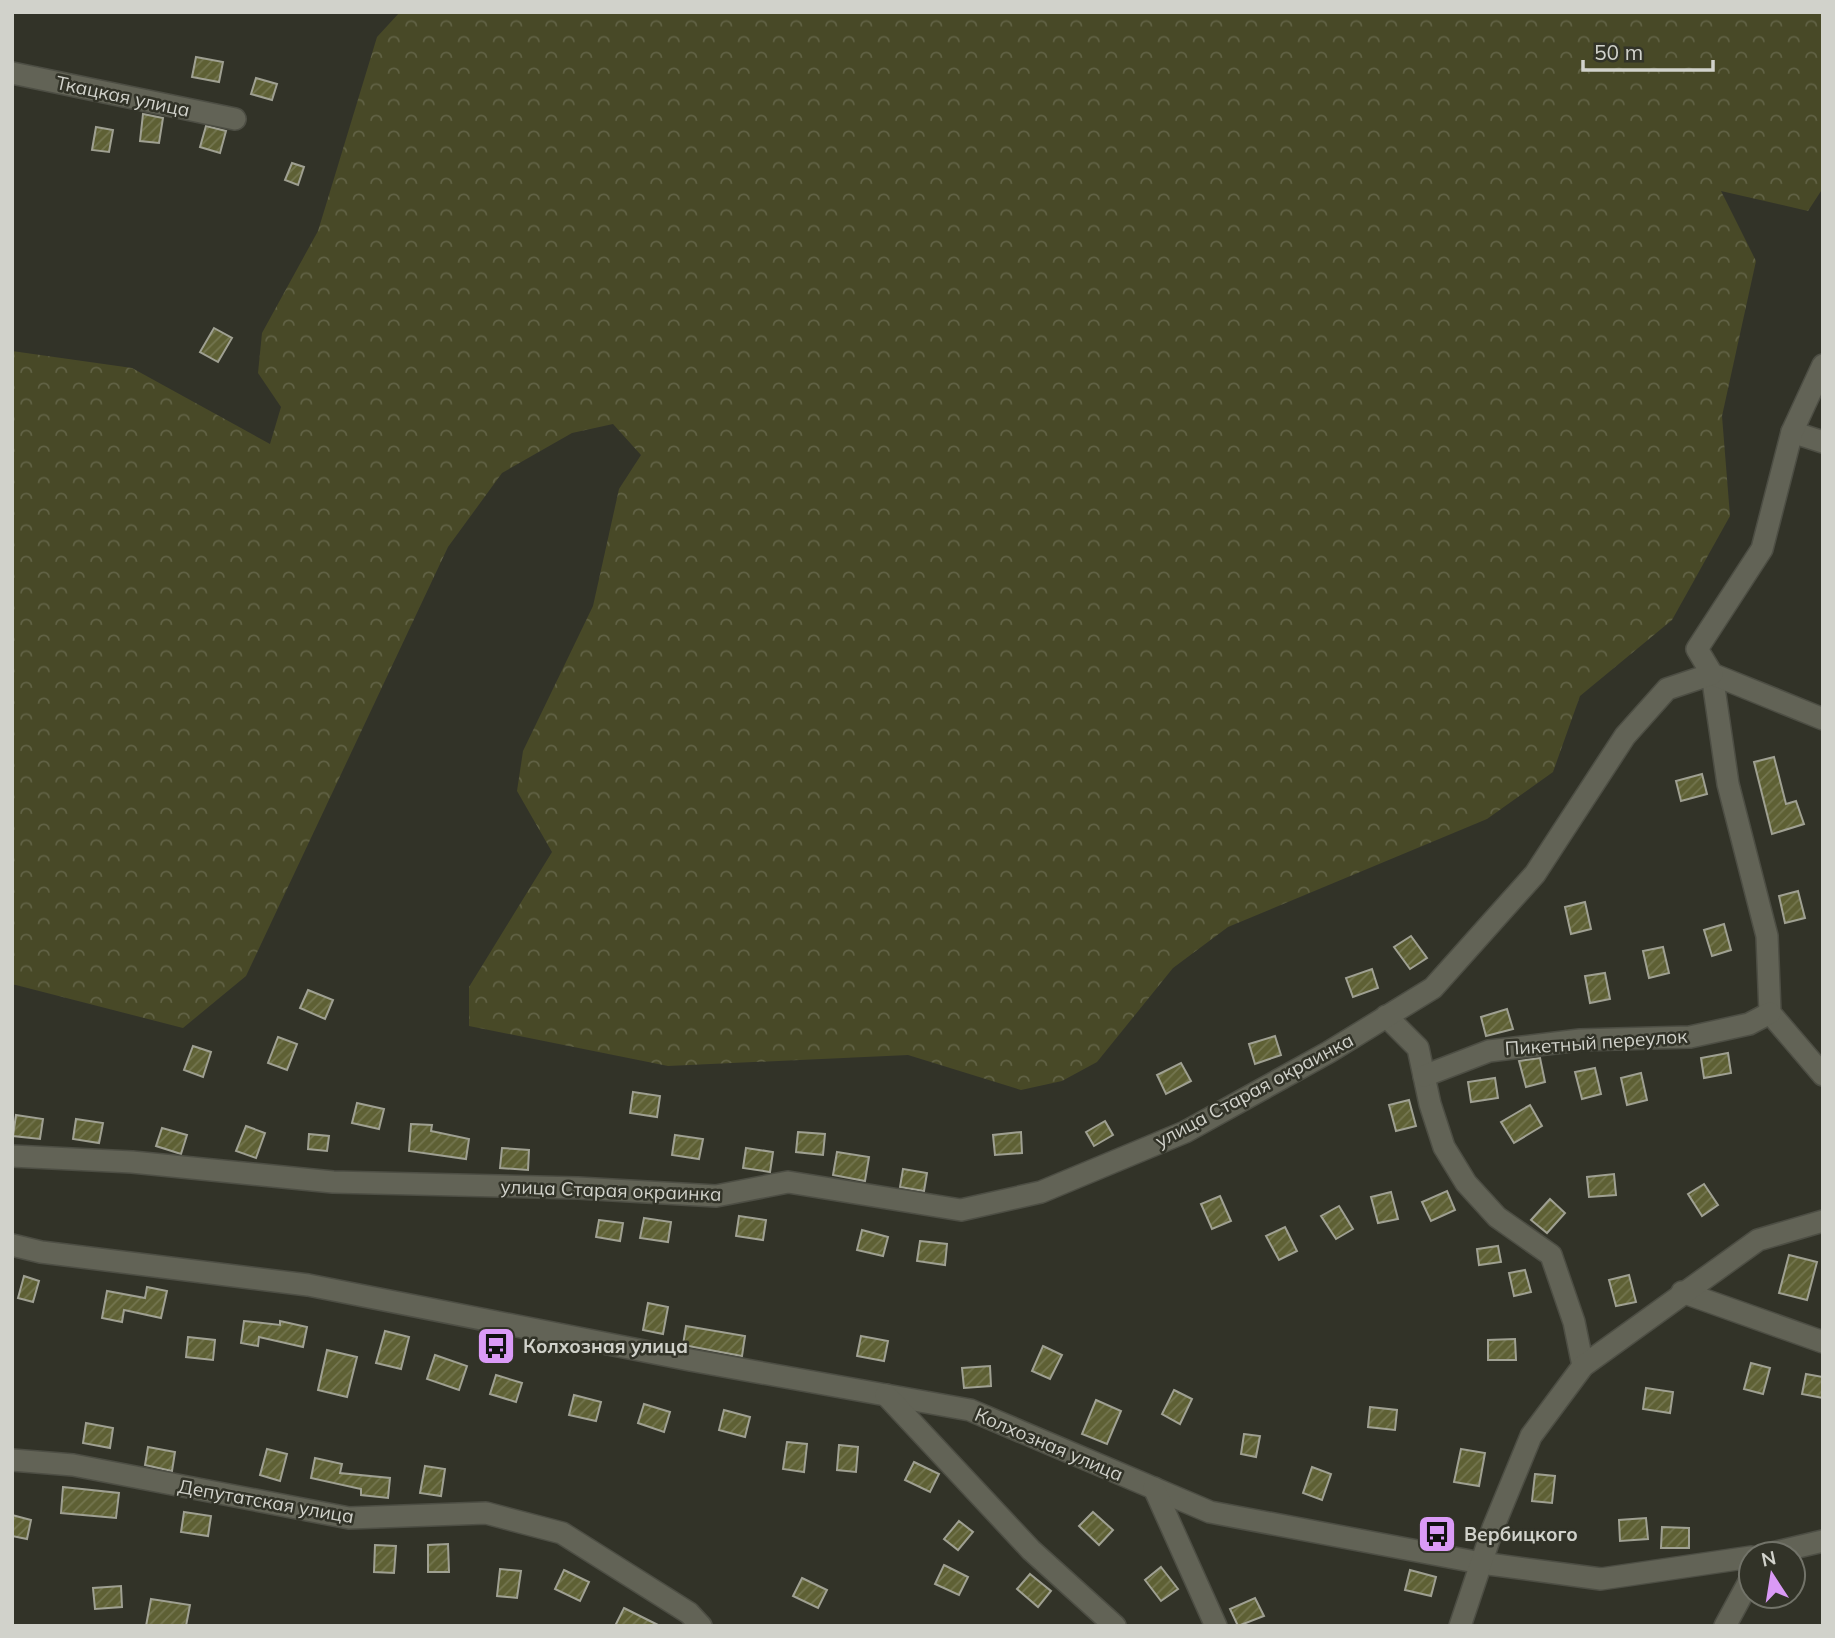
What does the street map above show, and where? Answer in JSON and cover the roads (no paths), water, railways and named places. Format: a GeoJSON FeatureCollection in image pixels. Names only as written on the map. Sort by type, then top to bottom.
{"type":"FeatureCollection","features":[{"type":"Feature","properties":{"kind":"street","name":"Ткацкая улица"},"geometry":{"type":"LineString","coordinates":[[12,73],[234,119]]}},
{"type":"Feature","properties":{"kind":"street"},"geometry":{"type":"LineString","coordinates":[[1823,365],[1792,432],[1762,549],[1697,649],[1712,674],[1728,784],[1767,936],[1770,1013],[1823,1075]]}},
{"type":"Feature","properties":{"kind":"street"},"geometry":{"type":"LineString","coordinates":[[1792,432],[1823,442]]}},
{"type":"Feature","properties":{"kind":"street"},"geometry":{"type":"LineString","coordinates":[[1712,674],[1823,719]]}},
{"type":"Feature","properties":{"kind":"street","name":"улица Старая окраинка"},"geometry":{"type":"LineString","coordinates":[[12,1156],[132,1162],[333,1182],[578,1188],[716,1196],[788,1182],[961,1210],[1041,1192],[1185,1132],[1329,1052],[1433,988],[1535,874],[1625,736],[1667,689],[1712,674]]}},
{"type":"Feature","properties":{"kind":"street","name":"Пикетный переулок"},"geometry":{"type":"LineString","coordinates":[[1424,1076],[1489,1051],[1580,1040],[1690,1037],[1749,1024],[1770,1013]]}},
{"type":"Feature","properties":{"kind":"street"},"geometry":{"type":"LineString","coordinates":[[1386,1016],[1418,1048],[1444,1147],[1466,1183],[1497,1217],[1551,1255],[1574,1322],[1583,1366]]}},
{"type":"Feature","properties":{"kind":"street"},"geometry":{"type":"LineString","coordinates":[[1460,1626],[1481,1563],[1531,1436],[1583,1366],[1682,1292],[1758,1240],[1823,1221]]}},
{"type":"Feature","properties":{"kind":"street","name":"Колхозная улица"},"geometry":{"type":"LineString","coordinates":[[12,1245],[41,1252],[308,1285],[970,1410],[1210,1511],[1481,1563],[1601,1579],[1737,1559]]}},
{"type":"Feature","properties":{"kind":"street"},"geometry":{"type":"LineString","coordinates":[[1682,1292],[1823,1342]]}},
{"type":"Feature","properties":{"kind":"street"},"geometry":{"type":"LineString","coordinates":[[886,1395],[1031,1550],[1115,1626]]}},
{"type":"Feature","properties":{"kind":"street","name":"Депутатская улица"},"geometry":{"type":"LineString","coordinates":[[12,1460],[73,1465],[349,1518],[486,1513],[562,1533],[689,1614],[701,1626]]}},
{"type":"Feature","properties":{"kind":"street"},"geometry":{"type":"LineString","coordinates":[[1154,1488],[1216,1626]]}},
{"type":"Feature","properties":{"kind":"street"},"geometry":{"type":"LineString","coordinates":[[1725,1626],[1737,1604]]}},
{"type":"Feature","properties":{"kind":"place","name":"Колхозная улица"},"geometry":{"type":"Point","coordinates":[496,1346]}},
{"type":"Feature","properties":{"kind":"place","name":"Вербицкого"},"geometry":{"type":"Point","coordinates":[1437,1534]}}]}
